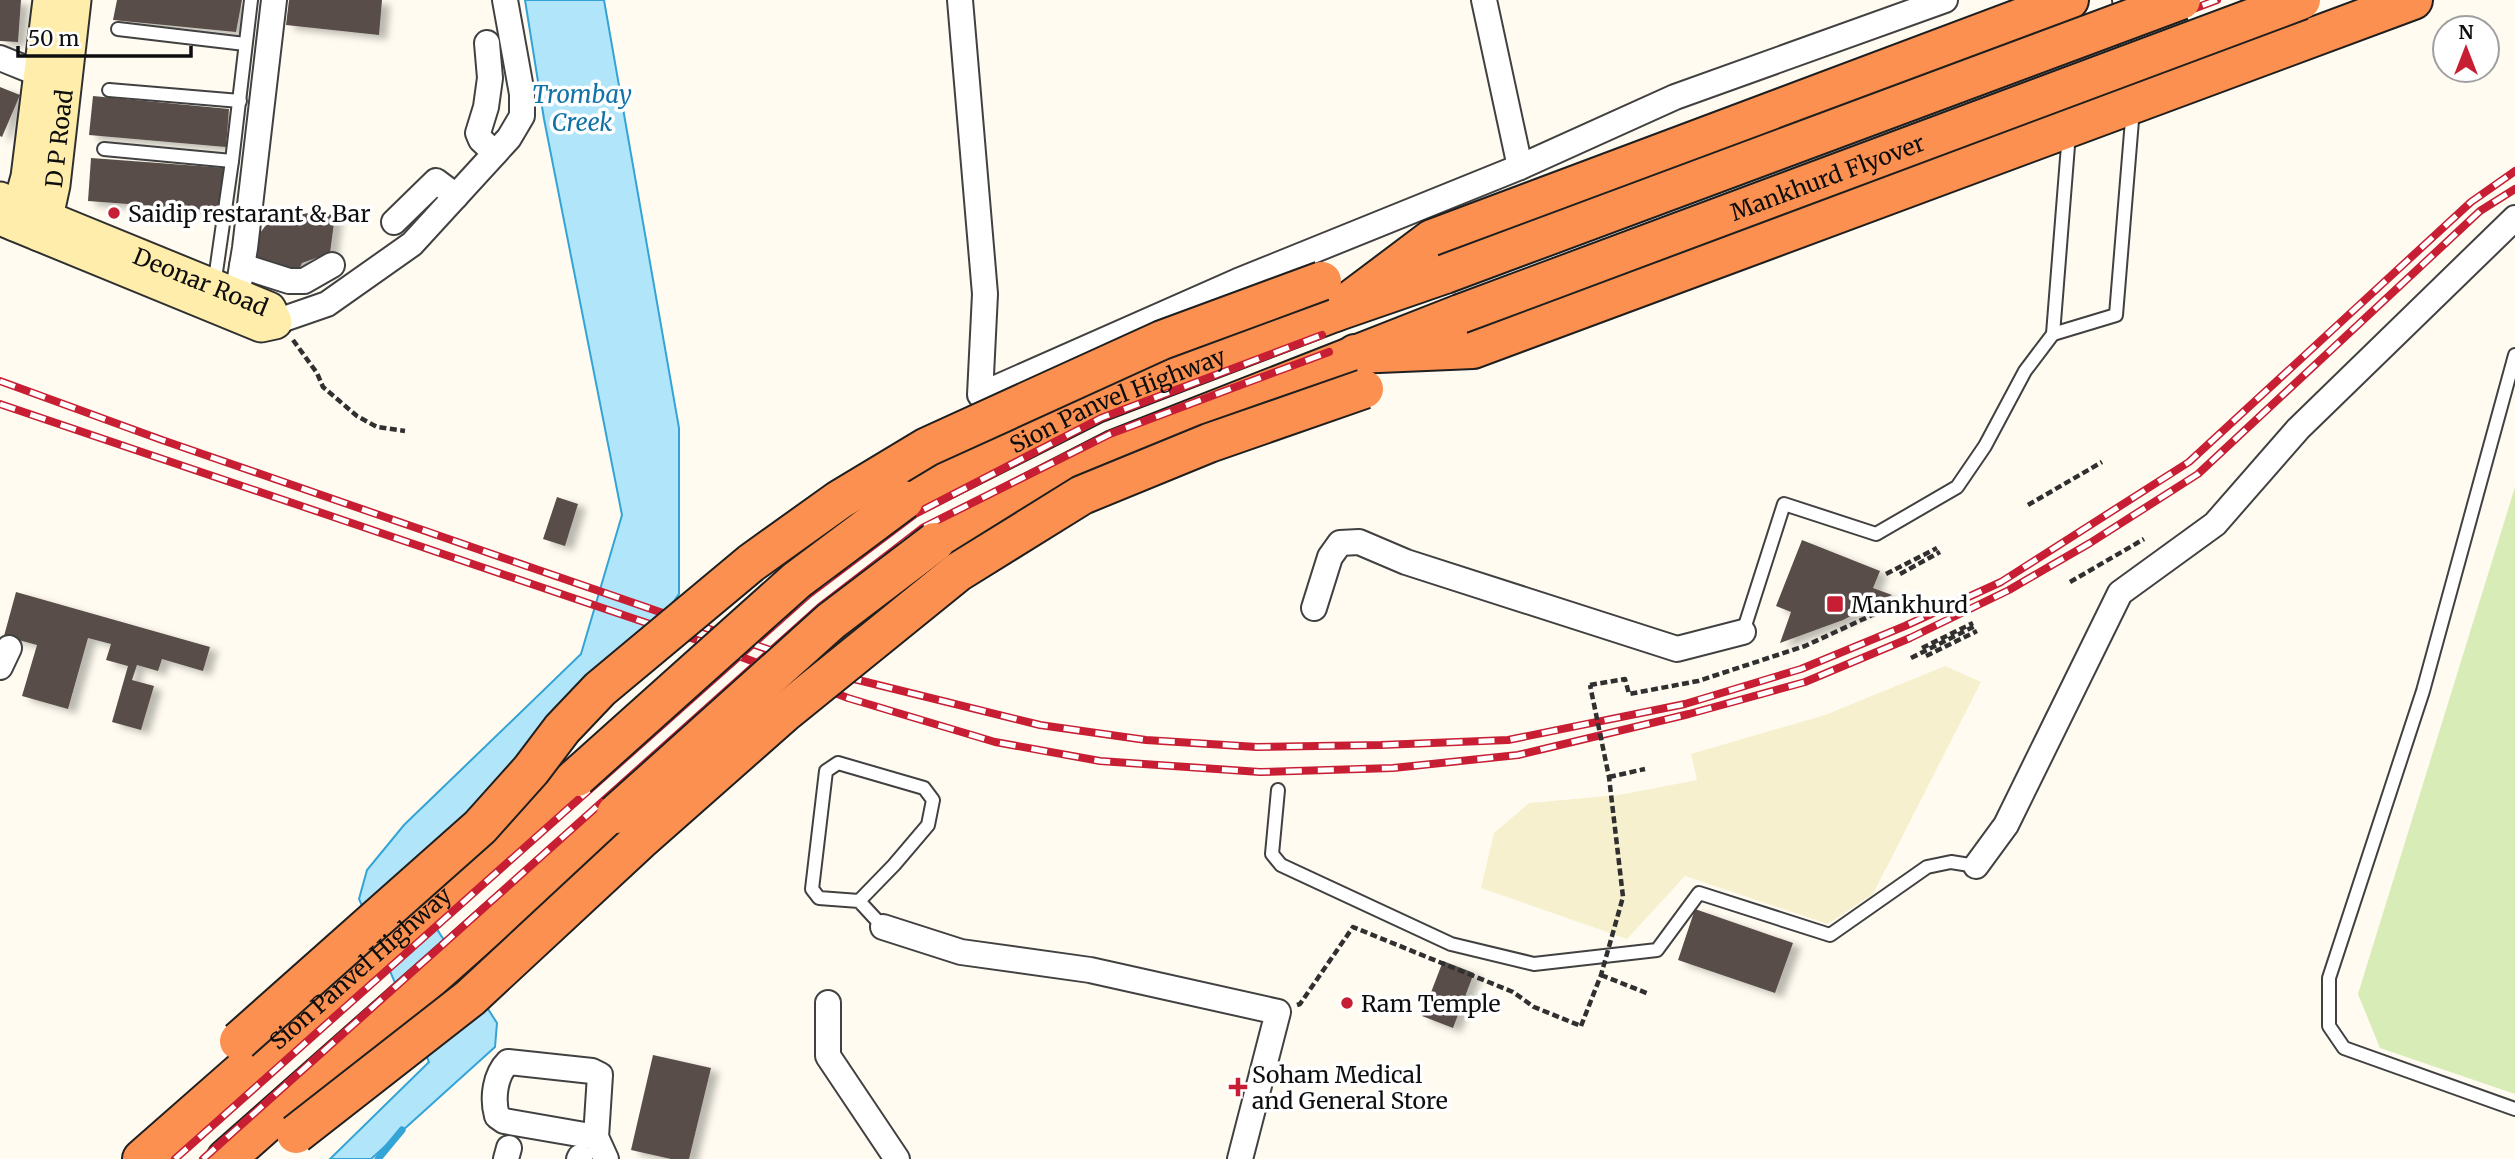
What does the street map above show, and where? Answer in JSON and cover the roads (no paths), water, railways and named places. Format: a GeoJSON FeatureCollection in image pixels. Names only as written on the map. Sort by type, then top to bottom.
{"type":"FeatureCollection","features":[{"type":"Feature","properties":{"kind":"highway","name":"Mankhurd Flyover"},"geometry":{"type":"LineString","coordinates":[[1329,296],[1445,274],[2181,0]]}},
{"type":"Feature","properties":{"kind":"highway","name":"Mankhurd Flyover"},"geometry":{"type":"LineString","coordinates":[[1360,372],[1460,314],[2301,0]]}},
{"type":"Feature","properties":{"kind":"highway"},"geometry":{"type":"LineString","coordinates":[[243,1159],[296,1134],[470,998],[639,841],[784,713],[958,572],[1082,495],[1209,443],[1360,372],[1473,349],[2068,114],[2413,0]]}},
{"type":"Feature","properties":{"kind":"highway"},"geometry":{"type":"LineString","coordinates":[[176,1129],[239,1041],[480,827],[531,770],[562,729],[600,689],[751,563],[839,500],[927,447],[1162,340],[1329,296],[1432,239],[2061,11]]}},
{"type":"Feature","properties":{"kind":"highway","name":"Sion Panvel Highway"},"geometry":{"type":"LineString","coordinates":[[142,1159],[578,777],[797,580],[904,500],[1094,404],[1329,296]]}},
{"type":"Feature","properties":{"kind":"highway","name":"Sion Panvel Highway"},"geometry":{"type":"LineString","coordinates":[[226,1159],[831,621],[935,542],[1116,449],[1284,385],[1360,372]]}},
{"type":"Feature","properties":{"kind":"street","name":"D P Road"},"geometry":{"type":"LineString","coordinates":[[20,217],[28,177],[50,0]]}},
{"type":"Feature","properties":{"kind":"street","name":"D P Road"},"geometry":{"type":"LineString","coordinates":[[20,217],[53,186],[74,0]]}},
{"type":"Feature","properties":{"kind":"street"},"geometry":{"type":"LineString","coordinates":[[274,0],[231,290],[304,281],[332,265]]}},
{"type":"Feature","properties":{"kind":"street"},"geometry":{"type":"LineString","coordinates":[[275,322],[327,304],[412,244],[509,138],[522,116],[522,94],[505,0]]}},
{"type":"Feature","properties":{"kind":"street"},"geometry":{"type":"LineString","coordinates":[[960,0],[985,294],[980,395],[1238,281],[1520,167],[1675,97],[1945,0]]}},
{"type":"Feature","properties":{"kind":"street"},"geometry":{"type":"LineString","coordinates":[[1485,0],[1520,167]]}},
{"type":"Feature","properties":{"kind":"street"},"geometry":{"type":"LineString","coordinates":[[487,43],[490,78],[486,107],[478,133],[495,153]]}},
{"type":"Feature","properties":{"kind":"street"},"geometry":{"type":"LineString","coordinates":[[0,58],[42,75]]}},
{"type":"Feature","properties":{"kind":"street"},"geometry":{"type":"LineString","coordinates":[[394,222],[442,174],[456,196]]}},
{"type":"Feature","properties":{"kind":"street","name":"Deonar Road"},"geometry":{"type":"LineString","coordinates":[[20,217],[231,290],[269,309],[275,322]]}},
{"type":"Feature","properties":{"kind":"street"},"geometry":{"type":"LineString","coordinates":[[1976,866],[2006,824],[2120,593],[2215,524],[2298,429],[2515,218]]}},
{"type":"Feature","properties":{"kind":"street"},"geometry":{"type":"LineString","coordinates":[[1314,608],[1330,557],[1340,543],[1359,542],[1406,562],[1676,649],[1743,632]]}},
{"type":"Feature","properties":{"kind":"street"},"geometry":{"type":"LineString","coordinates":[[883,927],[961,952],[1090,970],[1278,1012],[1240,1159]]}},
{"type":"Feature","properties":{"kind":"street"},"geometry":{"type":"LineString","coordinates":[[828,1003],[828,1056],[897,1159]]}},
{"type":"Feature","properties":{"kind":"street"},"geometry":{"type":"LineString","coordinates":[[508,1062],[592,1071],[600,1075],[601,1148],[504,1121],[497,1116],[494,1104],[500,1070],[508,1062]]}},
{"type":"Feature","properties":{"kind":"lane"},"geometry":{"type":"LineString","coordinates":[[231,290],[232,161],[251,0]]}},
{"type":"Feature","properties":{"kind":"lane"},"geometry":{"type":"LineString","coordinates":[[2053,334],[2116,315],[2132,91],[2119,0]]}},
{"type":"Feature","properties":{"kind":"lane"},"geometry":{"type":"LineString","coordinates":[[2061,11],[2063,59]]}},
{"type":"Feature","properties":{"kind":"lane"},"geometry":{"type":"LineString","coordinates":[[118,29],[245,44]]}},
{"type":"Feature","properties":{"kind":"lane"},"geometry":{"type":"LineString","coordinates":[[1743,632],[1784,504],[1876,534],[1957,487],[1985,446],[2025,371],[2053,334],[2068,114],[2064,73]]}},
{"type":"Feature","properties":{"kind":"lane"},"geometry":{"type":"LineString","coordinates":[[109,90],[240,101]]}},
{"type":"Feature","properties":{"kind":"lane"},"geometry":{"type":"LineString","coordinates":[[104,149],[232,161]]}},
{"type":"Feature","properties":{"kind":"lane"},"geometry":{"type":"LineString","coordinates":[[2515,355],[2423,691],[2329,978],[2329,1026],[2344,1048],[2515,1109]]}},
{"type":"Feature","properties":{"kind":"lane"},"geometry":{"type":"LineString","coordinates":[[859,901],[928,824],[933,800],[924,788],[838,763],[825,771],[812,889],[819,898],[859,901],[883,927]]}},
{"type":"Feature","properties":{"kind":"lane"},"geometry":{"type":"LineString","coordinates":[[1278,790],[1272,854],[1281,865],[1451,944],[1534,964],[1657,950],[1699,893],[1830,935],[1927,867],[1951,862],[1976,866]]}},
{"type":"Feature","properties":{"kind":"water","name":"Trombay Creek"},"geometry":{"type":"Polygon","coordinates":[[[525,0],[604,0],[679,428],[679,594],[616,681],[419,901],[497,1023],[495,1047],[371,1159],[330,1159],[429,1062],[359,899],[367,870],[404,825],[581,654],[622,515],[544,119],[525,0]]]}},
{"type":"Feature","properties":{"kind":"waterway"},"geometry":{"type":"LineString","coordinates":[[378,1159],[402,1130]]}},
{"type":"Feature","properties":{"kind":"railway"},"geometry":{"type":"LineString","coordinates":[[1933,107],[2217,0]]}},
{"type":"Feature","properties":{"kind":"railway"},"geometry":{"type":"LineString","coordinates":[[1938,122],[2253,0]]}},
{"type":"Feature","properties":{"kind":"railway"},"geometry":{"type":"LineString","coordinates":[[0,381],[162,440],[854,679],[1040,725],[1146,740],[1257,747],[1508,740],[1685,704],[1801,669],[2001,582],[2189,462],[2471,202],[2515,171]]}},
{"type":"Feature","properties":{"kind":"railway"},"geometry":{"type":"LineString","coordinates":[[0,404],[700,641],[848,698],[995,742],[1100,761],[1260,772],[1393,768],[1518,755],[1689,714],[1805,682],[1910,638],[2009,590],[2090,543],[2198,474],[2480,211],[2515,189]]}},
{"type":"Feature","properties":{"kind":"railway"},"geometry":{"type":"LineString","coordinates":[[175,1159],[809,594],[915,514],[1101,418],[1322,335]]}},
{"type":"Feature","properties":{"kind":"railway"},"geometry":{"type":"LineString","coordinates":[[203,1159],[820,607],[924,527],[1110,434],[1329,352]]}},
{"type":"Feature","properties":{"kind":"place","name":"Saidip restarant & Bar"},"geometry":{"type":"Point","coordinates":[114,213]}},
{"type":"Feature","properties":{"kind":"place","name":"Mankhurd"},"geometry":{"type":"Point","coordinates":[1835,604]}},
{"type":"Feature","properties":{"kind":"place","name":"Ram Temple"},"geometry":{"type":"Point","coordinates":[1347,1003]}},
{"type":"Feature","properties":{"kind":"place","name":"Soham Medical and General Store"},"geometry":{"type":"Point","coordinates":[1238,1087]}}]}
